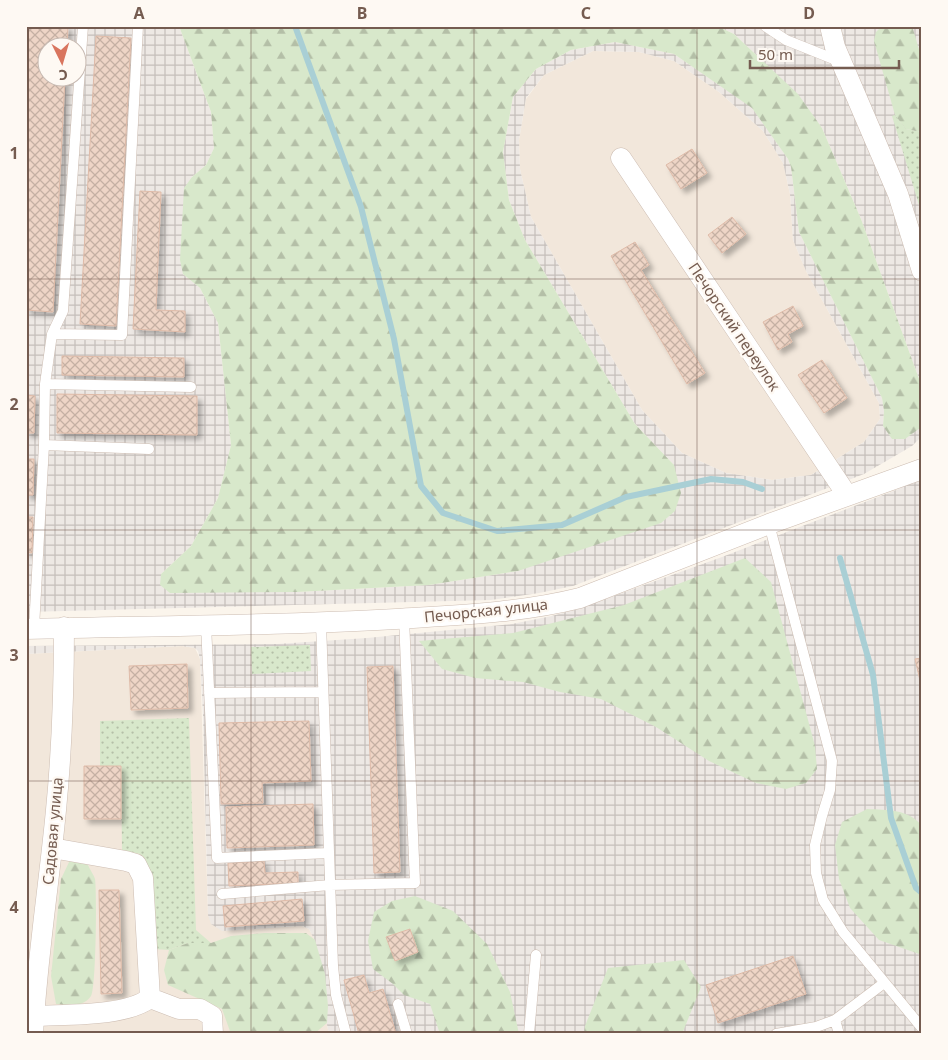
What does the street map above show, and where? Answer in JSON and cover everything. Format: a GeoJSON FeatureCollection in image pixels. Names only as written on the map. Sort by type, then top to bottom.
{"type":"FeatureCollection","features":[{"type":"Feature","properties":{"kind":"street"},"geometry":{"type":"LineString","coordinates":[[830,26],[841,62],[898,194],[922,271]]}},
{"type":"Feature","properties":{"kind":"street","name":"Печорский переулок"},"geometry":{"type":"LineString","coordinates":[[621,158],[847,495]]}},
{"type":"Feature","properties":{"kind":"street","name":"Печорская улица"},"geometry":{"type":"LineString","coordinates":[[30,629],[321,623],[512,611],[552,605],[580,598],[769,524],[922,469]]}},
{"type":"Feature","properties":{"kind":"street","name":"Садовая улица"},"geometry":{"type":"LineString","coordinates":[[34,1025],[57,809],[64,700],[64,628]]}},
{"type":"Feature","properties":{"kind":"street"},"geometry":{"type":"LineString","coordinates":[[52,848],[136,864],[143,878],[150,998]]}},
{"type":"Feature","properties":{"kind":"street"},"geometry":{"type":"LineString","coordinates":[[34,1025],[141,1005],[150,998]]}},
{"type":"Feature","properties":{"kind":"street"},"geometry":{"type":"LineString","coordinates":[[150,998],[179,1009],[200,1009],[212,1016],[213,1034]]}},
{"type":"Feature","properties":{"kind":"lane"},"geometry":{"type":"LineString","coordinates":[[30,629],[44,445],[45,384],[52,334],[63,311],[83,26]]}},
{"type":"Feature","properties":{"kind":"lane"},"geometry":{"type":"LineString","coordinates":[[52,334],[122,335],[138,26]]}},
{"type":"Feature","properties":{"kind":"lane"},"geometry":{"type":"LineString","coordinates":[[765,26],[786,40],[841,62]]}},
{"type":"Feature","properties":{"kind":"lane"},"geometry":{"type":"LineString","coordinates":[[45,384],[191,387]]}},
{"type":"Feature","properties":{"kind":"lane"},"geometry":{"type":"LineString","coordinates":[[44,445],[149,449]]}},
{"type":"Feature","properties":{"kind":"lane"},"geometry":{"type":"LineString","coordinates":[[769,524],[832,761],[830,790],[816,845],[816,873],[823,900],[843,932],[922,1028]]}},
{"type":"Feature","properties":{"kind":"lane"},"geometry":{"type":"LineString","coordinates":[[222,894],[330,885],[415,883],[404,618]]}},
{"type":"Feature","properties":{"kind":"lane"},"geometry":{"type":"LineString","coordinates":[[321,623],[333,966],[336,995],[346,1034]]}},
{"type":"Feature","properties":{"kind":"lane"},"geometry":{"type":"LineString","coordinates":[[206,625],[217,858],[329,853]]}},
{"type":"Feature","properties":{"kind":"lane"},"geometry":{"type":"LineString","coordinates":[[209,693],[324,692]]}},
{"type":"Feature","properties":{"kind":"lane"},"geometry":{"type":"LineString","coordinates":[[529,1034],[536,954]]}},
{"type":"Feature","properties":{"kind":"lane"},"geometry":{"type":"LineString","coordinates":[[776,1034],[816,1027],[834,1020],[884,983]]}},
{"type":"Feature","properties":{"kind":"lane"},"geometry":{"type":"LineString","coordinates":[[398,1004],[407,1034]]}},
{"type":"Feature","properties":{"kind":"lane"},"geometry":{"type":"LineString","coordinates":[[834,1020],[839,1034]]}},
{"type":"Feature","properties":{"kind":"shaded area"},"geometry":{"type":"Polygon","coordinates":[[[26,26],[179,26],[211,112],[214,148],[206,165],[192,177],[183,274],[200,288],[218,323],[231,445],[218,498],[191,546],[161,574],[297,592],[429,585],[518,571],[674,465],[635,424],[525,240],[509,200],[503,152],[513,97],[536,69],[571,50],[615,42],[674,54],[752,107],[788,159],[791,167],[799,232],[882,398],[884,411],[883,426],[920,428],[922,422],[922,436],[912,446],[864,474],[573,586],[491,600],[26,612],[26,26]],[[593,51],[544,75],[526,98],[519,140],[520,169],[531,217],[642,410],[682,453],[726,473],[772,480],[811,475],[864,442],[880,419],[879,403],[806,271],[793,240],[790,194],[783,163],[763,131],[719,92],[674,61],[639,52],[593,51]]]}},
{"type":"Feature","properties":{"kind":"shaded area"},"geometry":{"type":"Polygon","coordinates":[[[717,26],[922,26],[922,387],[861,219],[822,128],[797,94],[734,34],[717,26]]]}},
{"type":"Feature","properties":{"kind":"shaded area"},"geometry":{"type":"Polygon","coordinates":[[[593,51],[639,52],[674,61],[719,92],[763,131],[783,163],[790,194],[793,240],[806,271],[879,403],[880,419],[864,442],[811,475],[772,480],[726,473],[682,453],[642,410],[531,217],[520,169],[519,140],[526,99],[544,75],[593,51]]]}},
{"type":"Feature","properties":{"kind":"shaded area"},"geometry":{"type":"Polygon","coordinates":[[[922,478],[922,1034],[329,1034],[322,1001],[315,941],[309,929],[302,926],[222,931],[211,924],[208,915],[203,715],[198,651],[195,648],[182,646],[26,654],[26,646],[277,644],[367,638],[512,624],[552,616],[583,607],[722,557],[896,490],[922,478]]]}},
{"type":"Feature","properties":{"kind":"shaded area"},"geometry":{"type":"Polygon","coordinates":[[[182,646],[195,648],[200,659],[208,915],[302,926],[309,929],[315,940],[322,1001],[329,1034],[26,1034],[26,654],[182,646]]]}},
{"type":"Feature","properties":{"kind":"green space"},"geometry":{"type":"Polygon","coordinates":[[[179,26],[668,26],[679,28],[717,26],[734,34],[798,94],[822,128],[861,219],[922,387],[922,422],[920,428],[905,439],[892,439],[883,426],[884,411],[882,398],[799,232],[791,167],[788,159],[752,108],[674,54],[615,42],[571,50],[536,69],[513,97],[503,152],[509,200],[525,240],[635,424],[674,465],[681,493],[675,511],[661,523],[518,571],[429,585],[297,592],[170,593],[160,585],[161,574],[191,546],[218,498],[231,445],[218,323],[200,288],[183,274],[180,260],[184,188],[192,177],[206,165],[214,148],[211,112],[179,26]]]}},
{"type":"Feature","properties":{"kind":"green space"},"geometry":{"type":"Polygon","coordinates":[[[882,26],[907,26],[913,29],[922,60],[922,132],[906,129],[895,115],[874,41],[876,32],[882,26]]]}},
{"type":"Feature","properties":{"kind":"green space"},"geometry":{"type":"Polygon","coordinates":[[[895,115],[906,129],[922,132],[922,215],[892,116],[895,115]]]}},
{"type":"Feature","properties":{"kind":"green space"},"geometry":{"type":"Polygon","coordinates":[[[745,558],[771,582],[815,746],[817,769],[806,783],[786,789],[756,783],[709,761],[656,727],[601,699],[560,692],[523,682],[475,678],[442,669],[419,641],[513,633],[624,605],[745,558]]]}},
{"type":"Feature","properties":{"kind":"green space"},"geometry":{"type":"Polygon","coordinates":[[[310,645],[311,671],[252,674],[251,647],[310,645]]]}},
{"type":"Feature","properties":{"kind":"green space"},"geometry":{"type":"Polygon","coordinates":[[[189,718],[196,930],[211,943],[188,943],[169,950],[153,949],[148,871],[140,854],[122,850],[121,766],[100,766],[100,721],[189,718]]]}},
{"type":"Feature","properties":{"kind":"green space"},"geometry":{"type":"Polygon","coordinates":[[[867,809],[904,813],[917,820],[922,826],[922,955],[879,940],[850,908],[839,879],[835,845],[842,822],[867,809]]]}},
{"type":"Feature","properties":{"kind":"green space"},"geometry":{"type":"Polygon","coordinates":[[[70,860],[88,865],[95,879],[96,901],[93,989],[88,1000],[80,1004],[70,1005],[56,1004],[51,976],[61,879],[70,860]]]}},
{"type":"Feature","properties":{"kind":"green space"},"geometry":{"type":"Polygon","coordinates":[[[415,896],[453,911],[487,944],[510,992],[519,1034],[440,1034],[430,1004],[404,995],[373,969],[368,941],[374,912],[392,901],[415,896]]]}},
{"type":"Feature","properties":{"kind":"green space"},"geometry":{"type":"Polygon","coordinates":[[[264,933],[306,933],[315,940],[325,974],[328,1006],[327,1023],[314,1034],[231,1034],[222,1009],[168,985],[164,970],[169,950],[188,943],[211,943],[231,936],[264,933]]]}},
{"type":"Feature","properties":{"kind":"green space"},"geometry":{"type":"Polygon","coordinates":[[[684,960],[701,987],[682,1034],[584,1034],[585,1026],[608,968],[684,960]]]}},
{"type":"Feature","properties":{"kind":"building"},"geometry":{"type":"Polygon","coordinates":[[[27,26],[68,26],[67,38],[38,38],[38,88],[64,88],[53,312],[26,310],[27,26]]]}},
{"type":"Feature","properties":{"kind":"building"},"geometry":{"type":"Polygon","coordinates":[[[96,36],[131,38],[116,326],[80,324],[96,36]]]}},
{"type":"Feature","properties":{"kind":"building"},"geometry":{"type":"Polygon","coordinates":[[[692,149],[707,173],[681,189],[666,165],[692,149]]]}},
{"type":"Feature","properties":{"kind":"building"},"geometry":{"type":"Polygon","coordinates":[[[140,191],[161,192],[156,310],[185,311],[185,332],[133,329],[140,191]]]}},
{"type":"Feature","properties":{"kind":"building"},"geometry":{"type":"Polygon","coordinates":[[[732,217],[746,234],[722,253],[708,235],[732,217]]]}},
{"type":"Feature","properties":{"kind":"building"},"geometry":{"type":"Polygon","coordinates":[[[635,242],[649,265],[641,270],[705,373],[687,384],[611,256],[635,242]]]}},
{"type":"Feature","properties":{"kind":"building"},"geometry":{"type":"Polygon","coordinates":[[[793,306],[803,326],[788,334],[792,342],[778,350],[763,322],[793,306]]]}},
{"type":"Feature","properties":{"kind":"building"},"geometry":{"type":"Polygon","coordinates":[[[62,356],[184,358],[184,377],[62,375],[62,356]]]}},
{"type":"Feature","properties":{"kind":"building"},"geometry":{"type":"Polygon","coordinates":[[[822,360],[847,398],[824,413],[798,375],[822,360]]]}},
{"type":"Feature","properties":{"kind":"building"},"geometry":{"type":"Polygon","coordinates":[[[57,394],[197,396],[197,435],[57,433],[57,394]]]}},
{"type":"Feature","properties":{"kind":"building"},"geometry":{"type":"Polygon","coordinates":[[[26,395],[35,396],[34,433],[26,433],[26,395]]]}},
{"type":"Feature","properties":{"kind":"building"},"geometry":{"type":"Polygon","coordinates":[[[26,459],[34,459],[33,495],[26,495],[26,459]]]}},
{"type":"Feature","properties":{"kind":"building"},"geometry":{"type":"Polygon","coordinates":[[[26,517],[33,517],[32,553],[26,552],[26,517]]]}},
{"type":"Feature","properties":{"kind":"building"},"geometry":{"type":"Polygon","coordinates":[[[922,658],[922,689],[915,659],[922,658]]]}},
{"type":"Feature","properties":{"kind":"building"},"geometry":{"type":"Polygon","coordinates":[[[187,664],[188,708],[131,710],[129,666],[187,664]]]}},
{"type":"Feature","properties":{"kind":"building"},"geometry":{"type":"Polygon","coordinates":[[[393,666],[400,872],[374,873],[367,667],[393,666]]]}},
{"type":"Feature","properties":{"kind":"building"},"geometry":{"type":"Polygon","coordinates":[[[309,721],[311,781],[262,783],[263,803],[221,804],[219,723],[309,721]]]}},
{"type":"Feature","properties":{"kind":"building"},"geometry":{"type":"Polygon","coordinates":[[[84,766],[121,766],[121,819],[84,819],[84,766]]]}},
{"type":"Feature","properties":{"kind":"building"},"geometry":{"type":"Polygon","coordinates":[[[313,804],[314,845],[227,848],[226,807],[313,804]]]}},
{"type":"Feature","properties":{"kind":"building"},"geometry":{"type":"Polygon","coordinates":[[[264,861],[265,873],[298,872],[298,883],[229,886],[228,863],[264,861]]]}},
{"type":"Feature","properties":{"kind":"building"},"geometry":{"type":"Polygon","coordinates":[[[99,890],[119,890],[122,993],[101,994],[99,890]]]}},
{"type":"Feature","properties":{"kind":"building"},"geometry":{"type":"Polygon","coordinates":[[[302,899],[304,921],[225,927],[223,906],[302,899]]]}},
{"type":"Feature","properties":{"kind":"building"},"geometry":{"type":"Polygon","coordinates":[[[410,929],[418,952],[395,961],[386,937],[410,929]]]}},
{"type":"Feature","properties":{"kind":"building"},"geometry":{"type":"Polygon","coordinates":[[[793,956],[806,994],[718,1023],[706,985],[793,956]]]}},
{"type":"Feature","properties":{"kind":"building"},"geometry":{"type":"Polygon","coordinates":[[[364,975],[369,993],[383,989],[396,1034],[359,1034],[344,980],[364,975]]]}},
{"type":"Feature","properties":{"kind":"waterway"},"geometry":{"type":"LineString","coordinates":[[295,26],[361,207],[394,339],[421,486],[443,513],[497,531],[562,525],[626,497],[711,479],[743,482],[762,489]]}},
{"type":"Feature","properties":{"kind":"waterway"},"geometry":{"type":"LineString","coordinates":[[840,558],[873,675],[891,818],[916,888],[922,893]]}}]}
